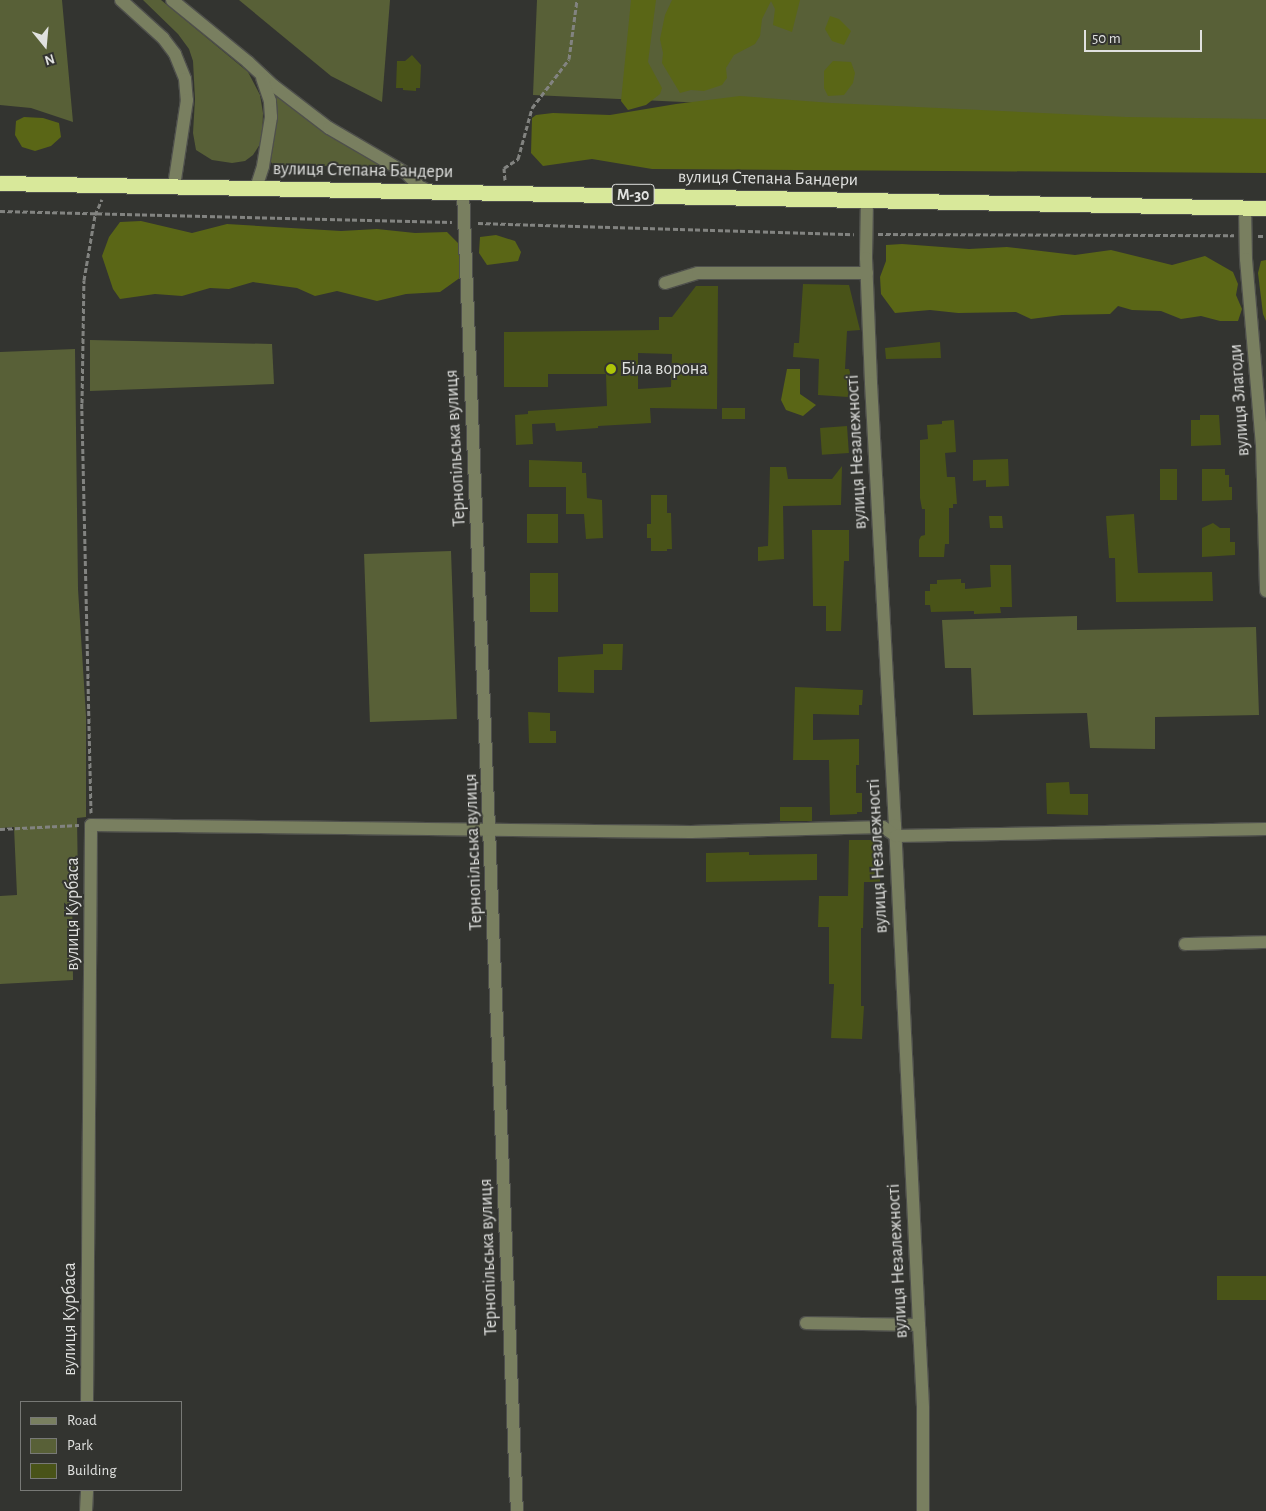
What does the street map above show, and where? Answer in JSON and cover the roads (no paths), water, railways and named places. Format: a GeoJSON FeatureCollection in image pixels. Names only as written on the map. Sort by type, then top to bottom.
{"type":"FeatureCollection","features":[{"type":"Feature","properties":{"kind":"highway","name":"вулиця Степана Бандери"},"geometry":{"type":"LineString","coordinates":[[0,183],[1266,208]]}},
{"type":"Feature","properties":{"kind":"street"},"geometry":{"type":"LineString","coordinates":[[121,0],[163,38],[174,54],[185,79],[187,100],[174,186]]}},
{"type":"Feature","properties":{"kind":"street"},"geometry":{"type":"LineString","coordinates":[[172,0],[328,128],[406,173],[419,186],[429,191]]}},
{"type":"Feature","properties":{"kind":"street"},"geometry":{"type":"LineString","coordinates":[[256,188],[263,166],[271,117],[270,101],[260,73]]}},
{"type":"Feature","properties":{"kind":"street","name":"Тернопільська вулиця"},"geometry":{"type":"LineString","coordinates":[[463,192],[516,1511]]}},
{"type":"Feature","properties":{"kind":"street","name":"вулиця Незалежності"},"geometry":{"type":"LineString","coordinates":[[867,200],[867,273],[879,562],[896,836],[923,1408],[923,1511]]}},
{"type":"Feature","properties":{"kind":"street","name":"вулиця Злагоди"},"geometry":{"type":"LineString","coordinates":[[1245,208],[1264,476],[1266,591]]}},
{"type":"Feature","properties":{"kind":"street"},"geometry":{"type":"LineString","coordinates":[[665,283],[698,273],[867,273]]}},
{"type":"Feature","properties":{"kind":"street","name":"вулиця Курбаса"},"geometry":{"type":"LineString","coordinates":[[87,1401],[91,825],[490,829]]}},
{"type":"Feature","properties":{"kind":"street"},"geometry":{"type":"LineString","coordinates":[[490,829],[691,832],[883,828],[896,836],[1266,829]]}},
{"type":"Feature","properties":{"kind":"street"},"geometry":{"type":"LineString","coordinates":[[1185,944],[1266,942]]}},
{"type":"Feature","properties":{"kind":"street"},"geometry":{"type":"LineString","coordinates":[[806,1323],[919,1325]]}},
{"type":"Feature","properties":{"kind":"street"},"geometry":{"type":"LineString","coordinates":[[86,1491],[86,1511]]}},
{"type":"Feature","properties":{"kind":"place","name":"Біла ворона"},"geometry":{"type":"Point","coordinates":[611,369]}}]}
